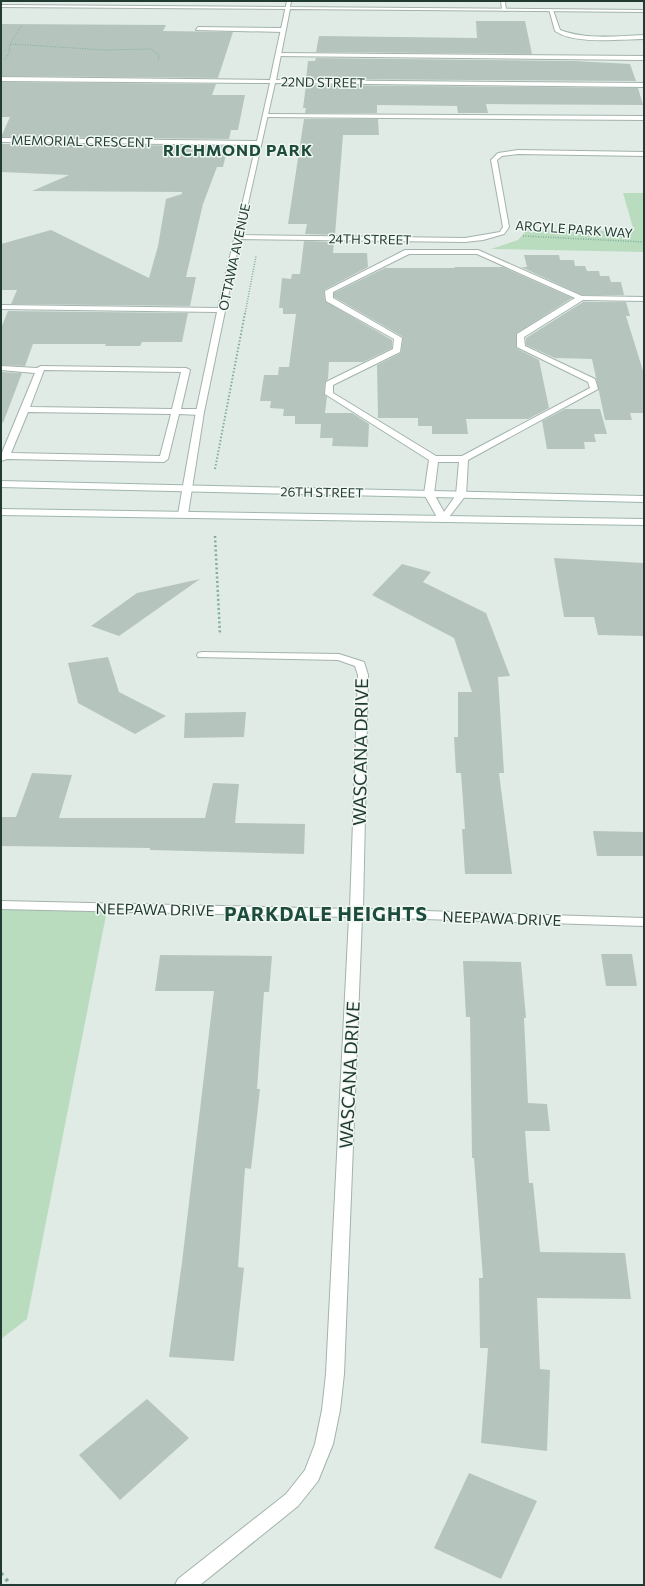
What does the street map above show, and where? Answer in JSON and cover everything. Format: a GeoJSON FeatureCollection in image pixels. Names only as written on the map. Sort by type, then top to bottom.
{"type":"FeatureCollection","features":[{"type":"Feature","properties":{"kind":"street"},"geometry":{"type":"LineString","coordinates":[[48,6],[51,1]]}},
{"type":"Feature","properties":{"kind":"street"},"geometry":{"type":"LineString","coordinates":[[86,6],[89,1]]}},
{"type":"Feature","properties":{"kind":"street","name":"OTTAWA AVENUE"},"geometry":{"type":"LineString","coordinates":[[183,514],[200,412],[237,237],[266,115],[289,1]]}},
{"type":"Feature","properties":{"kind":"street"},"geometry":{"type":"LineString","coordinates":[[503,1],[504,10]]}},
{"type":"Feature","properties":{"kind":"street"},"geometry":{"type":"LineString","coordinates":[[1,6],[644,11]]}},
{"type":"Feature","properties":{"kind":"street"},"geometry":{"type":"LineString","coordinates":[[551,10],[558,31],[563,34],[584,37],[644,37]]}},
{"type":"Feature","properties":{"kind":"street"},"geometry":{"type":"LineString","coordinates":[[198,29],[283,30]]}},
{"type":"Feature","properties":{"kind":"street"},"geometry":{"type":"LineString","coordinates":[[278,55],[644,58]]}},
{"type":"Feature","properties":{"kind":"street","name":"22ND STREET"},"geometry":{"type":"LineString","coordinates":[[1,79],[644,85]]}},
{"type":"Feature","properties":{"kind":"street"},"geometry":{"type":"LineString","coordinates":[[266,115],[644,118]]}},
{"type":"Feature","properties":{"kind":"street","name":"MEMORIAL CRESCENT"},"geometry":{"type":"LineString","coordinates":[[1,140],[259,143]]}},
{"type":"Feature","properties":{"kind":"street"},"geometry":{"type":"LineString","coordinates":[[502,232],[506,227],[494,160],[500,154],[518,152],[644,154]]}},
{"type":"Feature","properties":{"kind":"street","name":"24TH STREET"},"geometry":{"type":"LineString","coordinates":[[237,237],[465,240],[483,238],[502,232]]}},
{"type":"Feature","properties":{"kind":"street"},"geometry":{"type":"LineString","coordinates":[[581,298],[520,336],[521,347],[592,381],[594,388],[464,458],[434,458],[329,394],[329,384],[398,350],[398,338],[329,298],[329,291],[408,252],[478,252],[581,298],[644,299]]}},
{"type":"Feature","properties":{"kind":"street"},"geometry":{"type":"LineString","coordinates":[[1,307],[222,310]]}},
{"type":"Feature","properties":{"kind":"street"},"geometry":{"type":"LineString","coordinates":[[1,368],[40,371]]}},
{"type":"Feature","properties":{"kind":"street"},"geometry":{"type":"LineString","coordinates":[[41,368],[186,370],[164,459],[3,457],[40,371],[41,368]]}},
{"type":"Feature","properties":{"kind":"street"},"geometry":{"type":"LineString","coordinates":[[24,409],[200,412]]}},
{"type":"Feature","properties":{"kind":"street"},"geometry":{"type":"LineString","coordinates":[[434,458],[429,494],[443,519],[461,495],[464,458]]}},
{"type":"Feature","properties":{"kind":"street","name":"26TH STREET"},"geometry":{"type":"LineString","coordinates":[[1,484],[188,490],[644,499]]}},
{"type":"Feature","properties":{"kind":"street","name":"26TH STREET"},"geometry":{"type":"LineString","coordinates":[[1,512],[644,522]]}},
{"type":"Feature","properties":{"kind":"street","name":"WASCANA DRIVE"},"geometry":{"type":"LineString","coordinates":[[185,1585],[292,1500],[312,1475],[324,1444],[331,1410],[335,1374],[356,913],[362,744],[362,675],[360,664],[339,657],[202,655]]}},
{"type":"Feature","properties":{"kind":"street","name":"NEEPAWA DRIVE"},"geometry":{"type":"LineString","coordinates":[[1,905],[356,913],[644,922]]}},
{"type":"Feature","properties":{"kind":"path"},"geometry":{"type":"LineString","coordinates":[[4,62],[9,52],[10,44],[22,25]]}},
{"type":"Feature","properties":{"kind":"path"},"geometry":{"type":"LineString","coordinates":[[10,44],[105,50],[150,49],[159,55],[159,59],[150,81]]}},
{"type":"Feature","properties":{"kind":"path","name":"ARGYLE PARK WAY"},"geometry":{"type":"LineString","coordinates":[[502,232],[537,238],[644,242]]}},
{"type":"Feature","properties":{"kind":"path"},"geometry":{"type":"LineString","coordinates":[[214,472],[257,253]]}},
{"type":"Feature","properties":{"kind":"path"},"geometry":{"type":"LineString","coordinates":[[215,534],[221,656]]}},
{"type":"Feature","properties":{"kind":"path"},"geometry":{"type":"LineString","coordinates":[[1,1573],[10,1585]]}},
{"type":"Feature","properties":{"kind":"green space"},"geometry":{"type":"Polygon","coordinates":[[[623,193],[644,193],[644,252],[491,249],[518,240],[527,230],[634,231],[623,193]]]}},
{"type":"Feature","properties":{"kind":"green space"},"geometry":{"type":"Polygon","coordinates":[[[1,902],[108,905],[27,1319],[1,1339],[1,902]]]}},
{"type":"Feature","properties":{"kind":"building"},"geometry":{"type":"Polygon","coordinates":[[[476,21],[525,21],[532,54],[316,52],[319,36],[477,38],[476,21]]]}},
{"type":"Feature","properties":{"kind":"building"},"geometry":{"type":"Polygon","coordinates":[[[1,24],[166,25],[163,31],[233,32],[218,78],[1,76],[1,24]]]}},
{"type":"Feature","properties":{"kind":"building"},"geometry":{"type":"Polygon","coordinates":[[[316,58],[575,61],[630,64],[636,81],[306,79],[308,61],[315,61],[316,58]]]}},
{"type":"Feature","properties":{"kind":"building"},"geometry":{"type":"Polygon","coordinates":[[[1,82],[216,84],[212,95],[245,95],[238,130],[231,130],[229,139],[1,137],[10,117],[1,117],[1,82]]]}},
{"type":"Feature","properties":{"kind":"building"},"geometry":{"type":"Polygon","coordinates":[[[306,85],[638,88],[643,105],[486,104],[488,113],[458,113],[457,106],[377,105],[377,113],[305,113],[306,108],[303,108],[306,85]]]}},
{"type":"Feature","properties":{"kind":"building"},"geometry":{"type":"Polygon","coordinates":[[[304,119],[378,119],[379,135],[343,135],[335,235],[305,234],[307,224],[288,224],[304,119]]]}},
{"type":"Feature","properties":{"kind":"building"},"geometry":{"type":"Polygon","coordinates":[[[1,144],[228,146],[223,167],[217,167],[203,204],[186,277],[196,277],[190,306],[11,304],[17,290],[1,290],[1,244],[51,230],[149,278],[158,246],[166,199],[182,194],[182,192],[32,191],[69,175],[1,172],[1,144]]]}},
{"type":"Feature","properties":{"kind":"building"},"geometry":{"type":"Polygon","coordinates":[[[304,241],[334,242],[333,253],[367,253],[368,267],[324,290],[325,301],[392,340],[392,348],[363,362],[329,362],[328,379],[325,382],[324,394],[327,397],[325,413],[352,413],[369,424],[368,447],[332,446],[333,438],[320,438],[321,424],[295,424],[295,416],[283,416],[284,409],[270,408],[271,401],[260,401],[264,375],[278,375],[279,367],[289,367],[296,314],[283,314],[283,308],[279,308],[282,278],[291,279],[292,274],[300,274],[304,241]]]}},
{"type":"Feature","properties":{"kind":"building"},"geometry":{"type":"Polygon","coordinates":[[[524,255],[559,255],[560,260],[574,260],[575,266],[585,266],[587,271],[599,271],[600,276],[609,276],[611,282],[621,282],[624,295],[582,295],[521,267],[527,267],[524,255]]]}},
{"type":"Feature","properties":{"kind":"building"},"geometry":{"type":"Polygon","coordinates":[[[454,267],[503,267],[572,298],[516,334],[516,348],[539,360],[549,408],[528,419],[466,419],[468,434],[432,434],[432,426],[418,426],[418,418],[378,418],[377,365],[401,353],[403,337],[334,297],[334,293],[385,268],[455,268],[454,267]]]}},
{"type":"Feature","properties":{"kind":"building"},"geometry":{"type":"Polygon","coordinates":[[[583,302],[626,302],[630,316],[626,316],[644,374],[644,413],[630,413],[632,420],[605,420],[592,359],[555,358],[526,345],[526,338],[583,302]]]}},
{"type":"Feature","properties":{"kind":"building"},"geometry":{"type":"Polygon","coordinates":[[[8,311],[188,313],[182,342],[142,342],[140,346],[105,346],[106,344],[33,344],[25,366],[1,365],[1,328],[8,311]]]}},
{"type":"Feature","properties":{"kind":"building"},"geometry":{"type":"Polygon","coordinates":[[[1,372],[22,373],[3,423],[1,422],[1,372]]]}},
{"type":"Feature","properties":{"kind":"building"},"geometry":{"type":"Polygon","coordinates":[[[565,409],[600,409],[607,434],[594,434],[596,442],[584,442],[585,449],[547,449],[542,421],[565,409]]]}},
{"type":"Feature","properties":{"kind":"building"},"geometry":{"type":"Polygon","coordinates":[[[554,558],[644,563],[644,636],[598,635],[594,617],[564,617],[554,558]]]}},
{"type":"Feature","properties":{"kind":"building"},"geometry":{"type":"Polygon","coordinates":[[[402,564],[431,572],[423,582],[486,613],[510,676],[498,677],[504,773],[499,773],[512,874],[465,874],[462,829],[465,829],[461,773],[456,773],[454,737],[458,737],[458,692],[472,692],[454,638],[372,595],[402,564]]]}},
{"type":"Feature","properties":{"kind":"building"},"geometry":{"type":"Polygon","coordinates":[[[200,579],[119,636],[91,626],[137,593],[200,579]]]}},
{"type":"Feature","properties":{"kind":"building"},"geometry":{"type":"Polygon","coordinates":[[[108,657],[119,692],[166,716],[135,734],[78,703],[68,663],[108,657]]]}},
{"type":"Feature","properties":{"kind":"building"},"geometry":{"type":"Polygon","coordinates":[[[246,712],[244,737],[184,738],[185,713],[246,712]]]}},
{"type":"Feature","properties":{"kind":"building"},"geometry":{"type":"Polygon","coordinates":[[[32,773],[72,775],[59,818],[205,818],[213,783],[239,784],[235,823],[305,824],[304,854],[150,850],[150,848],[1,846],[1,817],[16,817],[32,773]]]}},
{"type":"Feature","properties":{"kind":"building"},"geometry":{"type":"Polygon","coordinates":[[[593,831],[644,832],[644,856],[597,856],[593,831]]]}},
{"type":"Feature","properties":{"kind":"building"},"geometry":{"type":"Polygon","coordinates":[[[601,954],[632,954],[637,986],[606,986],[601,954]]]}},
{"type":"Feature","properties":{"kind":"building"},"geometry":{"type":"Polygon","coordinates":[[[160,955],[272,956],[269,992],[264,992],[257,1089],[260,1089],[251,1169],[245,1168],[238,1267],[244,1268],[234,1361],[169,1357],[182,1262],[214,991],[155,991],[160,955]]]}},
{"type":"Feature","properties":{"kind":"building"},"geometry":{"type":"Polygon","coordinates":[[[463,961],[521,962],[526,1018],[524,1018],[528,1103],[547,1104],[550,1131],[525,1131],[529,1183],[533,1183],[540,1252],[625,1253],[631,1299],[537,1298],[540,1369],[550,1370],[547,1451],[481,1443],[488,1348],[480,1348],[479,1278],[483,1278],[474,1158],[472,1158],[470,1017],[466,1017],[463,961]]]}},
{"type":"Feature","properties":{"kind":"building"},"geometry":{"type":"Polygon","coordinates":[[[147,1399],[189,1438],[120,1500],[79,1455],[147,1399]]]}},
{"type":"Feature","properties":{"kind":"building"},"geometry":{"type":"Polygon","coordinates":[[[469,1473],[537,1501],[501,1579],[434,1548],[469,1473]]]}},
{"type":"Feature","properties":{"kind":"district","name":"RICHMOND PARK"},"geometry":{"type":"Point","coordinates":[238,149]}},
{"type":"Feature","properties":{"kind":"district","name":"PARKDALE HEIGHTS"},"geometry":{"type":"Point","coordinates":[326,913]}}]}
